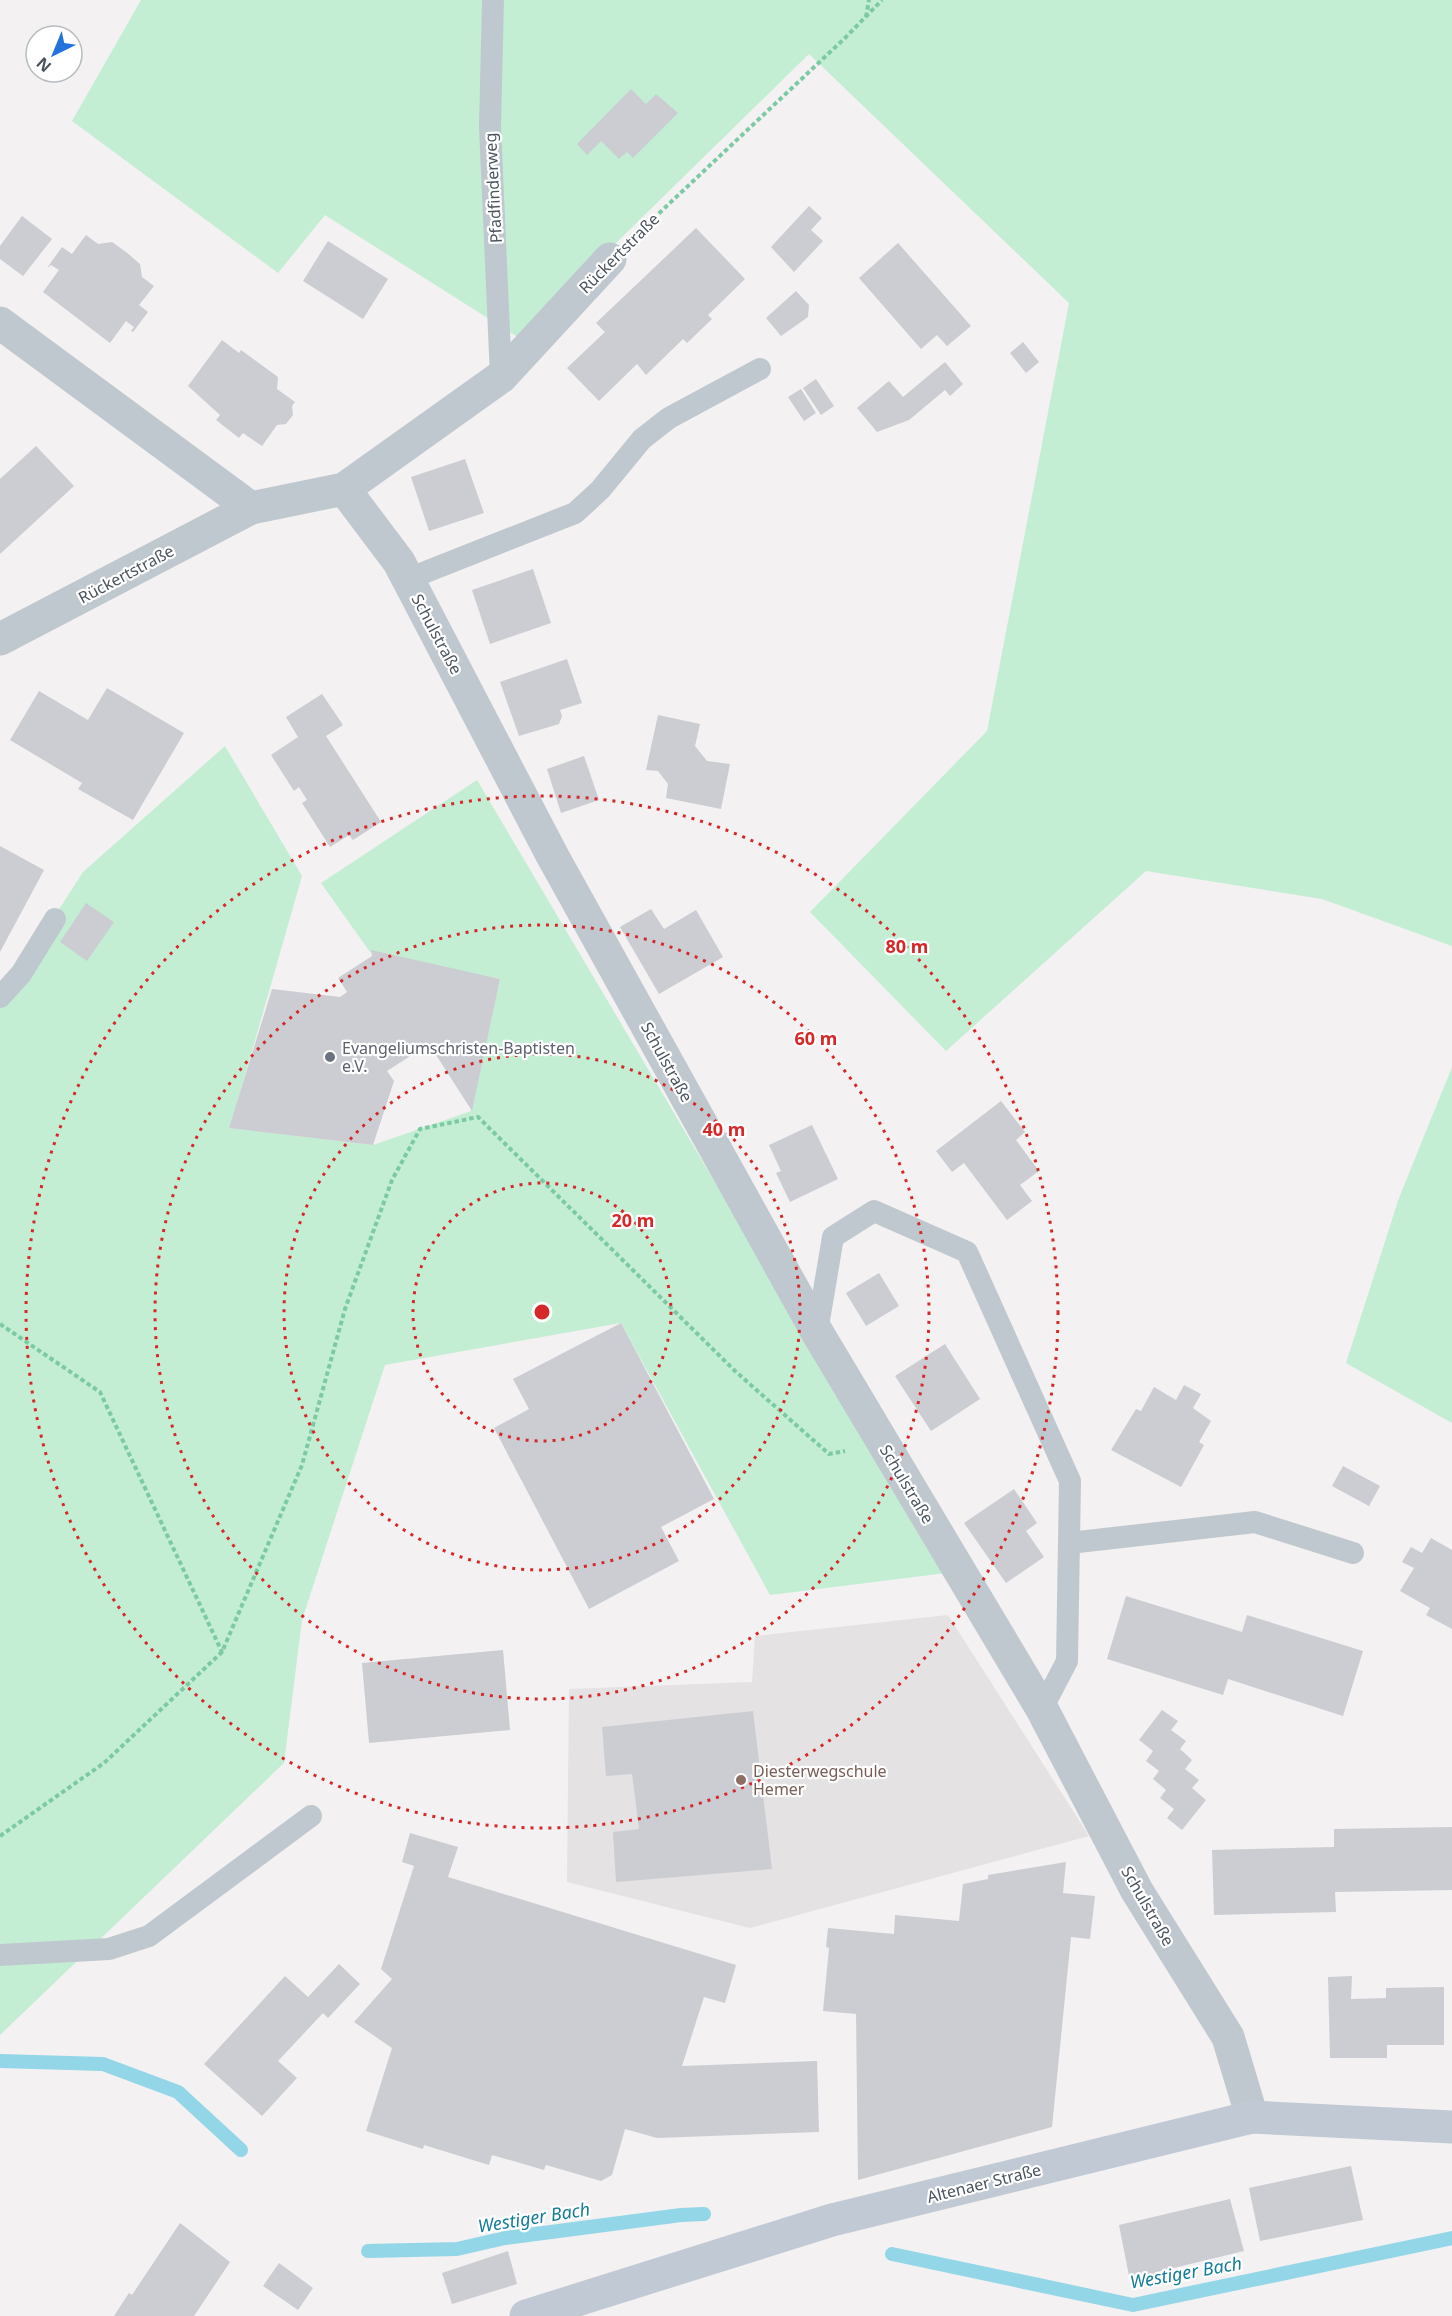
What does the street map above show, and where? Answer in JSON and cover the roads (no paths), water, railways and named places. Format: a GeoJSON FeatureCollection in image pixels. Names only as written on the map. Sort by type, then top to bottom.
{"type":"FeatureCollection","features":[{"type":"Feature","properties":{"kind":"main road","name":"Altenaer Straße"},"geometry":{"type":"LineString","coordinates":[[526,2316],[832,2220],[1252,2117],[1452,2127]]}},
{"type":"Feature","properties":{"kind":"street","name":"Rückertstraße"},"geometry":{"type":"LineString","coordinates":[[344,489],[501,377],[610,259]]}},
{"type":"Feature","properties":{"kind":"street"},"geometry":{"type":"LineString","coordinates":[[0,323],[251,508],[344,489]]}},
{"type":"Feature","properties":{"kind":"street","name":"Schulstraße"},"geometry":{"type":"LineString","coordinates":[[344,489],[399,562],[552,855],[817,1332],[1042,1709],[1137,1891],[1228,2037],[1252,2117]]}},
{"type":"Feature","properties":{"kind":"street","name":"Rückertstraße"},"geometry":{"type":"LineString","coordinates":[[0,639],[251,508]]}},
{"type":"Feature","properties":{"kind":"lane","name":"Pfadfinderweg"},"geometry":{"type":"LineString","coordinates":[[493,0],[490,128],[501,377]]}},
{"type":"Feature","properties":{"kind":"lane"},"geometry":{"type":"LineString","coordinates":[[408,579],[575,513],[600,490],[642,439],[669,418],[760,369]]}},
{"type":"Feature","properties":{"kind":"lane"},"geometry":{"type":"LineString","coordinates":[[0,997],[21,974],[55,919]]}},
{"type":"Feature","properties":{"kind":"lane"},"geometry":{"type":"LineString","coordinates":[[817,1332],[833,1238],[874,1211],[967,1252],[1070,1482],[1067,1661],[1042,1709]]}},
{"type":"Feature","properties":{"kind":"lane"},"geometry":{"type":"LineString","coordinates":[[1069,1543],[1255,1522],[1353,1553]]}},
{"type":"Feature","properties":{"kind":"lane"},"geometry":{"type":"LineString","coordinates":[[0,1955],[109,1949],[148,1936],[311,1816]]}},
{"type":"Feature","properties":{"kind":"waterway","name":"Westiger Bach"},"geometry":{"type":"LineString","coordinates":[[0,2061],[103,2064],[178,2092],[241,2150]]}},
{"type":"Feature","properties":{"kind":"waterway","name":"Westiger Bach"},"geometry":{"type":"LineString","coordinates":[[368,2251],[457,2249],[505,2238],[704,2214]]}},
{"type":"Feature","properties":{"kind":"waterway","name":"Westiger Bach"},"geometry":{"type":"LineString","coordinates":[[892,2254],[1133,2305],[1452,2238]]}},
{"type":"Feature","properties":{"kind":"place","name":"Evangeliumschristen-Baptisten e.V."},"geometry":{"type":"Point","coordinates":[330,1057]}},
{"type":"Feature","properties":{"kind":"place","name":"Diesterwegschule Hemer"},"geometry":{"type":"Point","coordinates":[741,1780]}}]}
